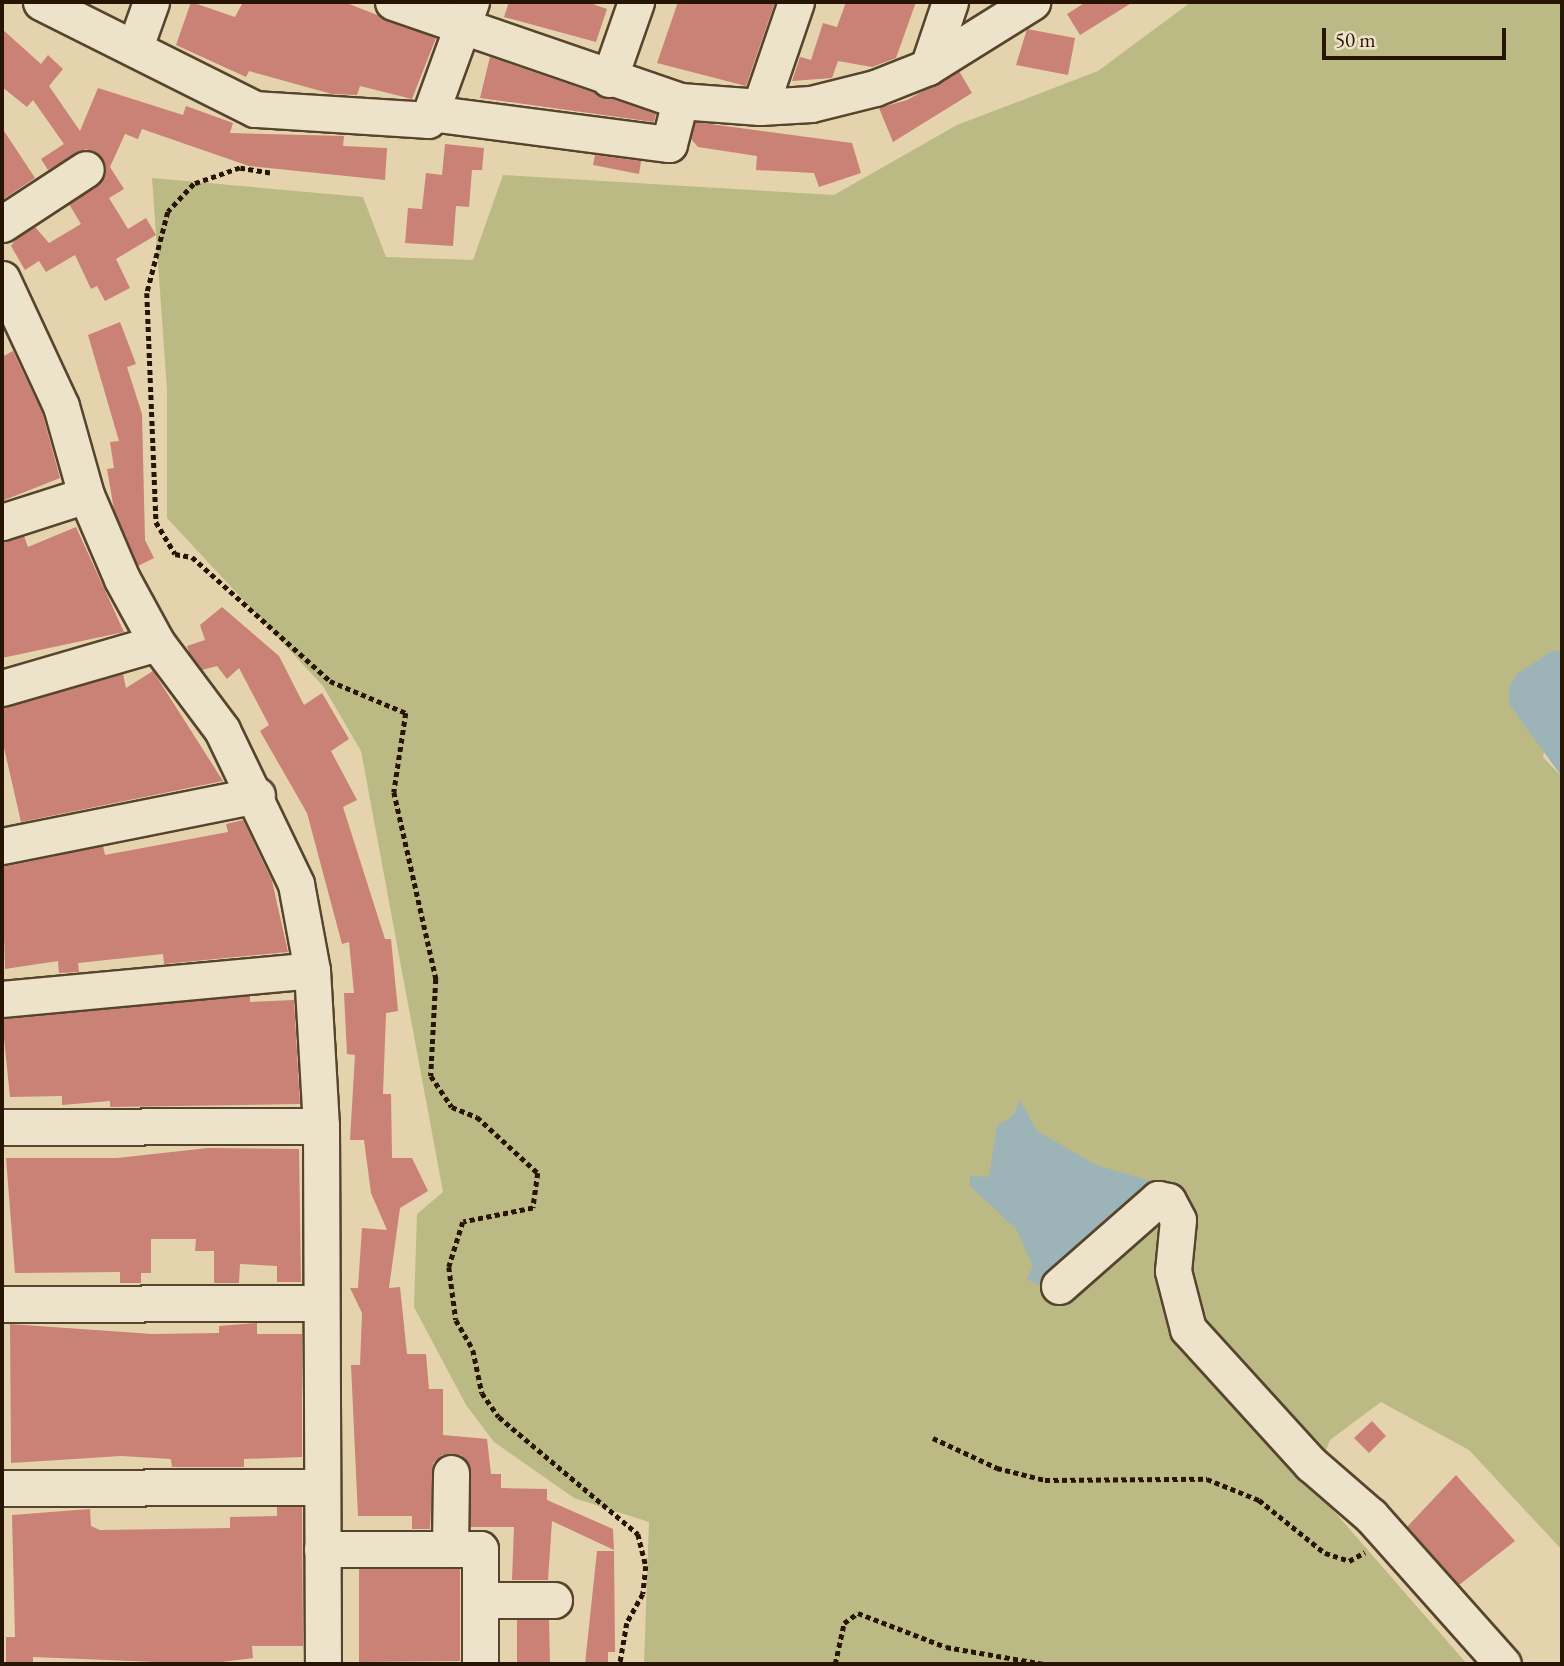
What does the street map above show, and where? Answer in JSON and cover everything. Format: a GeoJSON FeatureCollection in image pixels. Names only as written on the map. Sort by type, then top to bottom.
{"type":"FeatureCollection","features":[{"type":"Feature","properties":{"kind":"street"},"geometry":{"type":"LineString","coordinates":[[41,2],[255,109],[428,120],[466,15]]}},
{"type":"Feature","properties":{"kind":"street"},"geometry":{"type":"LineString","coordinates":[[135,47],[151,2]]}},
{"type":"Feature","properties":{"kind":"street"},"geometry":{"type":"LineString","coordinates":[[393,2],[466,15],[609,79],[680,101],[760,107],[845,96],[928,67],[1032,2]]}},
{"type":"Feature","properties":{"kind":"street"},"geometry":{"type":"LineString","coordinates":[[609,79],[636,2]]}},
{"type":"Feature","properties":{"kind":"street"},"geometry":{"type":"LineString","coordinates":[[760,107],[796,2]]}},
{"type":"Feature","properties":{"kind":"street"},"geometry":{"type":"LineString","coordinates":[[928,67],[950,2]]}},
{"type":"Feature","properties":{"kind":"street"},"geometry":{"type":"LineString","coordinates":[[430,113],[669,144],[680,101]]}},
{"type":"Feature","properties":{"kind":"street"},"geometry":{"type":"LineString","coordinates":[[2,224],[86,169]]}},
{"type":"Feature","properties":{"kind":"street"},"geometry":{"type":"LineString","coordinates":[[2,279],[15,334],[61,406],[86,495],[157,643],[222,730],[257,795],[296,884],[313,970],[321,1126],[323,1664]]}},
{"type":"Feature","properties":{"kind":"street"},"geometry":{"type":"LineString","coordinates":[[2,522],[86,495]]}},
{"type":"Feature","properties":{"kind":"street"},"geometry":{"type":"LineString","coordinates":[[2,688],[157,643]]}},
{"type":"Feature","properties":{"kind":"street"},"geometry":{"type":"LineString","coordinates":[[2,846],[257,795]]}},
{"type":"Feature","properties":{"kind":"street"},"geometry":{"type":"LineString","coordinates":[[2,999],[313,970]]}},
{"type":"Feature","properties":{"kind":"street"},"geometry":{"type":"LineString","coordinates":[[2,1128],[321,1126]]}},
{"type":"Feature","properties":{"kind":"street"},"geometry":{"type":"LineString","coordinates":[[1059,1286],[1158,1199],[1168,1201],[1178,1220],[1173,1271],[1188,1329],[1311,1464],[1390,1538],[1503,1664]]}},
{"type":"Feature","properties":{"kind":"street"},"geometry":{"type":"LineString","coordinates":[[2,1304],[321,1303]]}},
{"type":"Feature","properties":{"kind":"street"},"geometry":{"type":"LineString","coordinates":[[450,1549],[451,1473]]}},
{"type":"Feature","properties":{"kind":"street"},"geometry":{"type":"LineString","coordinates":[[2,1488],[322,1487]]}},
{"type":"Feature","properties":{"kind":"street"},"geometry":{"type":"LineString","coordinates":[[322,1549],[480,1549],[480,1664]]}},
{"type":"Feature","properties":{"kind":"street"},"geometry":{"type":"LineString","coordinates":[[480,1600],[554,1600]]}},
{"type":"Feature","properties":{"kind":"path"},"geometry":{"type":"LineString","coordinates":[[270,173],[240,167],[194,184],[168,212],[147,293],[156,522],[176,554],[192,557],[330,681],[406,713],[394,792],[436,979],[431,1076],[453,1107],[477,1117],[538,1173],[533,1208],[463,1222],[449,1267],[456,1320],[473,1350],[482,1393],[499,1417],[638,1534],[646,1566],[643,1594],[627,1623],[620,1664]]}},
{"type":"Feature","properties":{"kind":"path"},"geometry":{"type":"LineString","coordinates":[[933,1438],[997,1468],[1045,1480],[1207,1479],[1259,1500],[1325,1552],[1349,1561],[1390,1538]]}},
{"type":"Feature","properties":{"kind":"path"},"geometry":{"type":"LineString","coordinates":[[835,1664],[844,1623],[858,1613],[946,1647],[1044,1664]]}},
{"type":"Feature","properties":{"kind":"shaded area"},"geometry":{"type":"Polygon","coordinates":[[[1191,2],[1562,2],[1562,654],[1543,757],[1562,777],[1562,1550],[1469,1450],[1381,1402],[1330,1440],[1312,1486],[1467,1664],[644,1664],[649,1522],[574,1498],[494,1442],[466,1405],[414,1307],[417,1214],[443,1192],[361,751],[323,686],[167,518],[167,390],[152,178],[363,197],[386,257],[473,260],[503,175],[834,195],[957,125],[1098,71],[1191,2]]]}},
{"type":"Feature","properties":{"kind":"water"},"geometry":{"type":"Polygon","coordinates":[[[1554,650],[1562,653],[1562,777],[1509,704],[1509,687],[1518,673],[1554,650]]]}},
{"type":"Feature","properties":{"kind":"water"},"geometry":{"type":"Polygon","coordinates":[[[1020,1100],[1037,1131],[1096,1165],[1154,1182],[1045,1288],[1027,1279],[1033,1266],[1016,1229],[970,1186],[970,1176],[989,1177],[997,1126],[1013,1116],[1020,1100]]]}},
{"type":"Feature","properties":{"kind":"building"},"geometry":{"type":"Polygon","coordinates":[[[191,2],[235,17],[243,2],[344,2],[436,38],[412,99],[360,86],[357,95],[332,94],[249,71],[246,77],[176,45],[191,2]]]}},
{"type":"Feature","properties":{"kind":"building"},"geometry":{"type":"Polygon","coordinates":[[[509,2],[587,2],[607,9],[596,42],[504,17],[509,2]]]}},
{"type":"Feature","properties":{"kind":"building"},"geometry":{"type":"Polygon","coordinates":[[[678,2],[775,2],[746,86],[657,63],[678,2]]]}},
{"type":"Feature","properties":{"kind":"building"},"geometry":{"type":"Polygon","coordinates":[[[846,2],[916,2],[896,58],[872,67],[838,61],[832,78],[792,81],[800,57],[811,60],[823,23],[837,27],[846,2]]]}},
{"type":"Feature","properties":{"kind":"building"},"geometry":{"type":"Polygon","coordinates":[[[1086,2],[1133,2],[1080,35],[1067,14],[1086,2]]]}},
{"type":"Feature","properties":{"kind":"building"},"geometry":{"type":"Polygon","coordinates":[[[2,29],[41,64],[48,55],[63,69],[49,86],[80,131],[98,88],[183,115],[186,106],[233,123],[230,133],[344,136],[343,146],[387,148],[385,180],[249,166],[142,129],[138,139],[125,134],[110,167],[124,189],[109,198],[128,229],[146,218],[156,235],[116,259],[130,288],[105,301],[97,286],[91,289],[75,255],[46,272],[39,261],[25,270],[11,246],[16,239],[35,227],[49,243],[81,224],[69,204],[98,185],[106,167],[86,149],[48,170],[41,159],[64,144],[33,100],[27,107],[2,87],[2,29]]]}},
{"type":"Feature","properties":{"kind":"building"},"geometry":{"type":"Polygon","coordinates":[[[1027,29],[1075,38],[1068,75],[1016,65],[1027,29]]]}},
{"type":"Feature","properties":{"kind":"building"},"geometry":{"type":"Polygon","coordinates":[[[490,57],[656,114],[654,122],[480,98],[490,57]]]}},
{"type":"Feature","properties":{"kind":"building"},"geometry":{"type":"Polygon","coordinates":[[[959,71],[972,93],[893,142],[879,108],[907,100],[959,71]]]}},
{"type":"Feature","properties":{"kind":"building"},"geometry":{"type":"Polygon","coordinates":[[[695,122],[852,143],[861,173],[819,187],[814,173],[756,170],[757,156],[698,147],[691,139],[695,122]]]}},
{"type":"Feature","properties":{"kind":"building"},"geometry":{"type":"Polygon","coordinates":[[[2,128],[35,178],[2,200],[2,128]]]}},
{"type":"Feature","properties":{"kind":"building"},"geometry":{"type":"Polygon","coordinates":[[[445,144],[484,148],[482,170],[472,170],[469,207],[456,206],[453,246],[405,243],[408,208],[422,209],[426,173],[442,175],[445,144]]]}},
{"type":"Feature","properties":{"kind":"building"},"geometry":{"type":"Polygon","coordinates":[[[595,155],[641,161],[639,174],[593,165],[595,155]]]}},
{"type":"Feature","properties":{"kind":"building"},"geometry":{"type":"Polygon","coordinates":[[[120,322],[136,364],[127,367],[142,414],[145,540],[154,558],[138,566],[114,510],[107,469],[114,468],[110,442],[119,441],[88,335],[120,322]]]}},
{"type":"Feature","properties":{"kind":"building"},"geometry":{"type":"Polygon","coordinates":[[[13,351],[42,412],[60,478],[2,501],[2,357],[13,351]]]}},
{"type":"Feature","properties":{"kind":"building"},"geometry":{"type":"Polygon","coordinates":[[[76,527],[124,632],[2,658],[2,542],[24,536],[28,547],[76,527]]]}},
{"type":"Feature","properties":{"kind":"building"},"geometry":{"type":"Polygon","coordinates":[[[222,607],[279,656],[304,705],[322,693],[349,739],[331,751],[357,800],[343,807],[385,939],[391,939],[398,1011],[386,1013],[383,1094],[391,1094],[392,1158],[412,1158],[428,1191],[400,1208],[389,1288],[400,1287],[407,1354],[426,1354],[429,1389],[443,1389],[443,1435],[487,1439],[491,1474],[501,1474],[501,1488],[547,1489],[547,1500],[613,1529],[614,1550],[552,1521],[548,1580],[512,1580],[514,1527],[470,1527],[471,1473],[461,1455],[442,1455],[433,1463],[430,1529],[412,1529],[412,1516],[358,1516],[351,1365],[360,1365],[362,1313],[350,1288],[358,1288],[362,1228],[387,1230],[371,1193],[364,1140],[350,1140],[355,1055],[347,1054],[344,993],[354,993],[349,942],[342,944],[307,813],[260,731],[269,725],[239,668],[227,679],[217,666],[202,670],[189,653],[187,646],[205,640],[200,625],[222,607]]]}},
{"type":"Feature","properties":{"kind":"building"},"geometry":{"type":"Polygon","coordinates":[[[153,671],[223,781],[21,822],[2,739],[2,708],[123,674],[126,688],[153,671]]]}},
{"type":"Feature","properties":{"kind":"building"},"geometry":{"type":"Polygon","coordinates":[[[243,820],[272,881],[288,952],[164,964],[163,954],[78,963],[79,972],[59,973],[58,961],[5,969],[2,867],[103,846],[105,855],[228,832],[226,824],[243,820]]]}},
{"type":"Feature","properties":{"kind":"building"},"geometry":{"type":"Polygon","coordinates":[[[250,996],[250,1002],[294,1000],[300,1104],[110,1107],[110,1101],[62,1105],[62,1096],[10,1097],[2,1019],[250,996]]]}},
{"type":"Feature","properties":{"kind":"building"},"geometry":{"type":"Polygon","coordinates":[[[208,1148],[299,1149],[301,1282],[277,1282],[277,1266],[240,1264],[239,1283],[214,1283],[214,1251],[195,1251],[196,1239],[151,1239],[151,1273],[141,1273],[141,1283],[120,1283],[120,1272],[15,1273],[6,1158],[117,1158],[208,1148]]]}},
{"type":"Feature","properties":{"kind":"building"},"geometry":{"type":"Polygon","coordinates":[[[257,1323],[257,1334],[302,1334],[302,1457],[244,1459],[244,1467],[172,1467],[171,1459],[121,1456],[11,1463],[10,1324],[152,1334],[219,1333],[219,1326],[257,1323]]]}},
{"type":"Feature","properties":{"kind":"building"},"geometry":{"type":"Polygon","coordinates":[[[1372,1421],[1386,1436],[1369,1453],[1354,1438],[1372,1421]]]}},
{"type":"Feature","properties":{"kind":"building"},"geometry":{"type":"Polygon","coordinates":[[[1456,1475],[1515,1541],[1459,1585],[1407,1527],[1456,1475]]]}},
{"type":"Feature","properties":{"kind":"building"},"geometry":{"type":"Polygon","coordinates":[[[277,1507],[302,1507],[303,1646],[252,1646],[253,1658],[206,1664],[33,1657],[33,1663],[6,1663],[6,1637],[15,1637],[12,1515],[90,1509],[91,1526],[100,1530],[230,1528],[230,1517],[277,1516],[277,1507]]]}},
{"type":"Feature","properties":{"kind":"building"},"geometry":{"type":"Polygon","coordinates":[[[597,1551],[614,1551],[615,1652],[608,1652],[608,1664],[585,1664],[597,1551]]]}},
{"type":"Feature","properties":{"kind":"building"},"geometry":{"type":"Polygon","coordinates":[[[359,1569],[460,1569],[460,1661],[359,1662],[359,1569]]]}},
{"type":"Feature","properties":{"kind":"building"},"geometry":{"type":"Polygon","coordinates":[[[517,1620],[549,1620],[550,1664],[517,1664],[517,1620]]]}}]}
